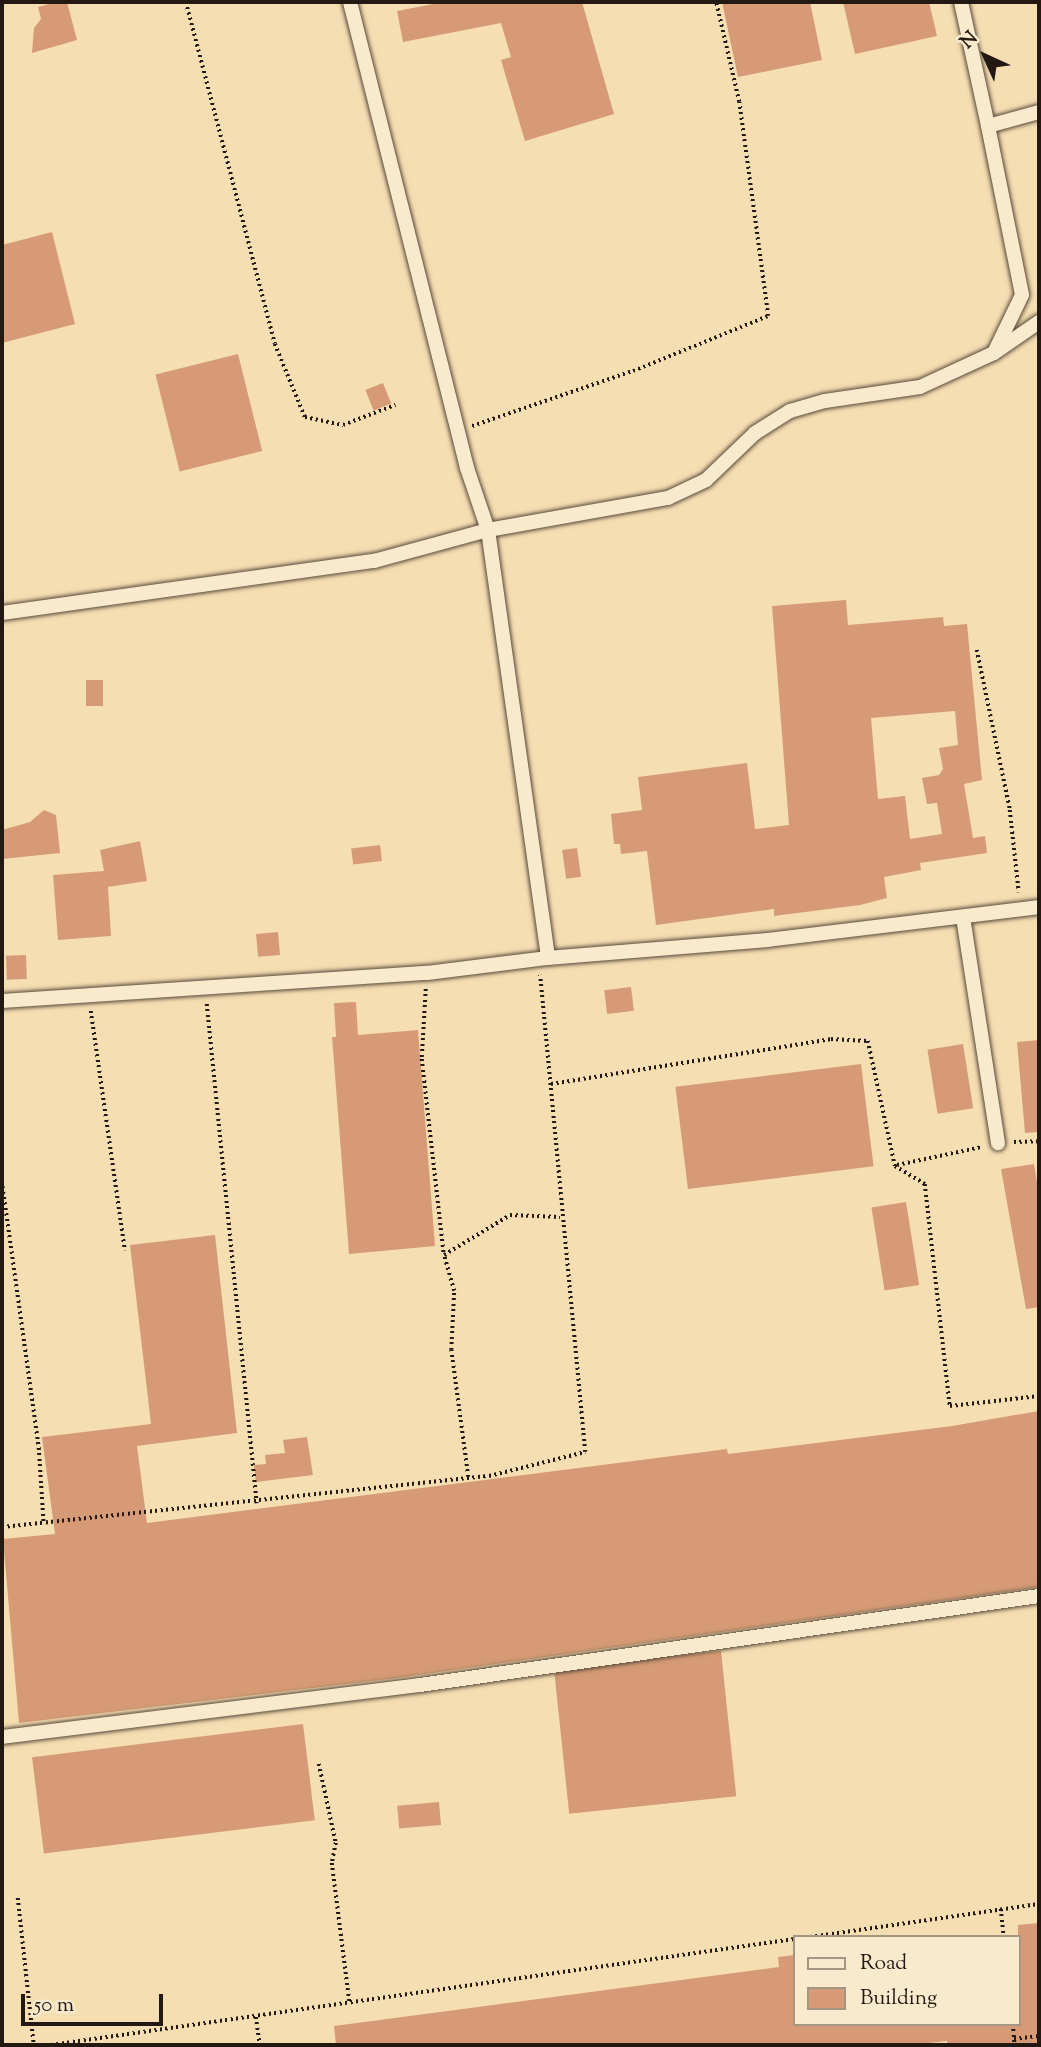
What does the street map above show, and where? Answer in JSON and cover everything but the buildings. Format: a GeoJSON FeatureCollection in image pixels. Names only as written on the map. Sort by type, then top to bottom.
{"type":"FeatureCollection","features":[{"type":"Feature","properties":{"kind":"street"},"geometry":{"type":"LineString","coordinates":[[350,2],[459,430],[488,530],[543,959]]}},
{"type":"Feature","properties":{"kind":"street"},"geometry":{"type":"LineString","coordinates":[[961,2],[1022,295],[994,353]]}},
{"type":"Feature","properties":{"kind":"street"},"geometry":{"type":"LineString","coordinates":[[988,126],[1039,112]]}},
{"type":"Feature","properties":{"kind":"street"},"geometry":{"type":"LineString","coordinates":[[2,613],[374,561],[488,530],[668,498],[706,480],[755,433],[790,411],[825,401],[920,387],[994,353],[1039,322]]}},
{"type":"Feature","properties":{"kind":"street"},"geometry":{"type":"LineString","coordinates":[[2,1001],[204,985],[427,973],[543,959],[768,940],[1039,906]]}},
{"type":"Feature","properties":{"kind":"street"},"geometry":{"type":"LineString","coordinates":[[963,917],[998,1143]]}},
{"type":"Feature","properties":{"kind":"street"},"geometry":{"type":"LineString","coordinates":[[2,1737],[420,1685],[1039,1596]]}},
{"type":"Feature","properties":{"kind":"path"},"geometry":{"type":"LineString","coordinates":[[186,2],[272,333],[305,417],[343,425],[395,405]]}},
{"type":"Feature","properties":{"kind":"path"},"geometry":{"type":"LineString","coordinates":[[459,430],[633,371],[768,316],[739,102],[716,2]]}},
{"type":"Feature","properties":{"kind":"path"},"geometry":{"type":"LineString","coordinates":[[977,650],[1010,810],[1021,909]]}},
{"type":"Feature","properties":{"kind":"path"},"geometry":{"type":"LineString","coordinates":[[2,1527],[257,1504],[468,1477],[585,1452],[561,1217],[543,959]]}},
{"type":"Feature","properties":{"kind":"path"},"geometry":{"type":"LineString","coordinates":[[427,973],[422,1059],[444,1255],[454,1291],[451,1350],[468,1477]]}},
{"type":"Feature","properties":{"kind":"path"},"geometry":{"type":"LineString","coordinates":[[204,985],[257,1504]]}},
{"type":"Feature","properties":{"kind":"path"},"geometry":{"type":"LineString","coordinates":[[88,996],[125,1251]]}},
{"type":"Feature","properties":{"kind":"path"},"geometry":{"type":"LineString","coordinates":[[551,1084],[831,1039],[868,1041],[895,1166],[925,1184],[950,1406],[1039,1396]]}},
{"type":"Feature","properties":{"kind":"path"},"geometry":{"type":"LineString","coordinates":[[895,1166],[998,1143],[1039,1141]]}},
{"type":"Feature","properties":{"kind":"path"},"geometry":{"type":"LineString","coordinates":[[2,1181],[39,1448],[44,1525]]}},
{"type":"Feature","properties":{"kind":"path"},"geometry":{"type":"LineString","coordinates":[[444,1255],[510,1215],[561,1217]]}},
{"type":"Feature","properties":{"kind":"path"},"geometry":{"type":"LineString","coordinates":[[319,1764],[336,1843],[332,1863],[350,2005]]}},
{"type":"Feature","properties":{"kind":"path"},"geometry":{"type":"LineString","coordinates":[[18,1898],[34,2045]]}},
{"type":"Feature","properties":{"kind":"path"},"geometry":{"type":"LineString","coordinates":[[824,1935],[1039,1904]]}},
{"type":"Feature","properties":{"kind":"path"},"geometry":{"type":"LineString","coordinates":[[1001,1909],[1004,1935]]}},
{"type":"Feature","properties":{"kind":"path"},"geometry":{"type":"LineString","coordinates":[[51,2045],[350,2005],[792,1939]]}},
{"type":"Feature","properties":{"kind":"path"},"geometry":{"type":"LineString","coordinates":[[256,2017],[260,2045]]}},
{"type":"Feature","properties":{"kind":"path"},"geometry":{"type":"LineString","coordinates":[[1013,2026],[1015,2045]]}},
{"type":"Feature","properties":{"kind":"path"},"geometry":{"type":"LineString","coordinates":[[1014,2039],[1039,2036]]}}]}
